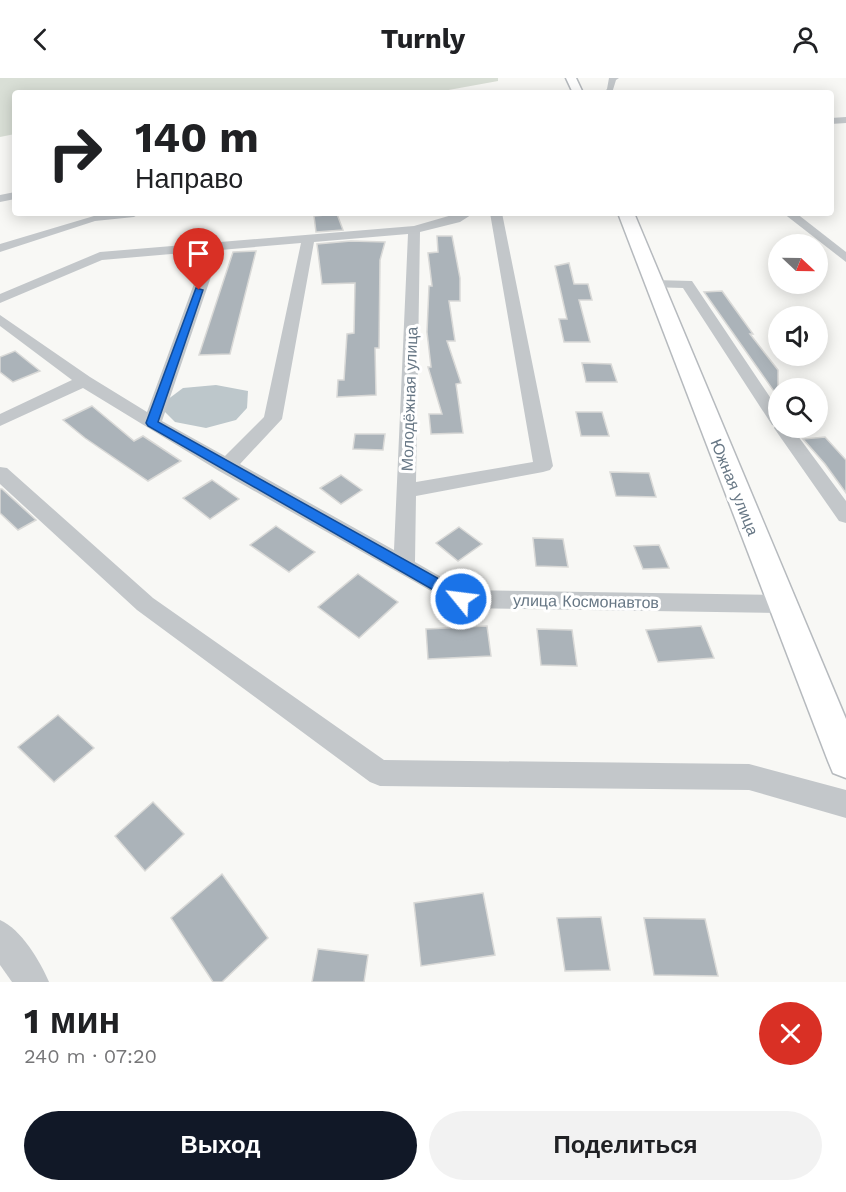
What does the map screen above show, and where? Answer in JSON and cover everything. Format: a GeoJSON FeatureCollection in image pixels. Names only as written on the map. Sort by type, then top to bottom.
{"type":"FeatureCollection","features":[{"type":"Feature","properties":{"kind":"main road","name":"Южная улица"},"geometry":{"type":"LineString","coordinates":[[627,216],[846,761]]}},
{"type":"Feature","properties":{"kind":"street"},"geometry":{"type":"LineString","coordinates":[[0,248],[93,218],[109,216]]}},
{"type":"Feature","properties":{"kind":"street"},"geometry":{"type":"LineString","coordinates":[[0,299],[100,256],[414,230],[462,216]]}},
{"type":"Feature","properties":{"kind":"street"},"geometry":{"type":"LineString","coordinates":[[406,491],[543,466],[497,216]]}},
{"type":"Feature","properties":{"kind":"street"},"geometry":{"type":"LineString","coordinates":[[793,216],[846,258]]}},
{"type":"Feature","properties":{"kind":"street","name":"Молодёжная улица"},"geometry":{"type":"LineString","coordinates":[[404,567],[414,230]]}},
{"type":"Feature","properties":{"kind":"street"},"geometry":{"type":"LineString","coordinates":[[226,467],[273,419],[308,239]]}},
{"type":"Feature","properties":{"kind":"street"},"geometry":{"type":"LineString","coordinates":[[152,423],[214,245]]}},
{"type":"Feature","properties":{"kind":"street"},"geometry":{"type":"LineString","coordinates":[[654,284],[687,284],[768,406]]}},
{"type":"Feature","properties":{"kind":"street","name":"улица Космонавтов"},"geometry":{"type":"LineString","coordinates":[[0,319],[84,381],[152,423],[461,599],[783,604]]}},
{"type":"Feature","properties":{"kind":"street"},"geometry":{"type":"LineString","coordinates":[[0,421],[84,381]]}},
{"type":"Feature","properties":{"kind":"street"},"geometry":{"type":"LineString","coordinates":[[790,438],[846,516]]}},
{"type":"Feature","properties":{"kind":"street"},"geometry":{"type":"LineString","coordinates":[[0,473],[145,604],[380,773],[749,777],[846,804]]}},
{"type":"Feature","properties":{"kind":"street"},"geometry":{"type":"LineString","coordinates":[[0,936],[32,982]]}},
{"type":"Feature","properties":{"kind":"shaded area"},"geometry":{"type":"Polygon","coordinates":[[[0,78],[498,78],[498,81],[448,90],[12,90],[12,135],[0,137],[0,78]]]}},
{"type":"Feature","properties":{"kind":"shaded area"},"geometry":{"type":"Polygon","coordinates":[[[216,385],[248,391],[247,408],[236,420],[206,428],[175,422],[159,406],[183,388],[216,385]]]}},
{"type":"Feature","properties":{"kind":"building"},"geometry":{"type":"Polygon","coordinates":[[[314,216],[338,216],[343,230],[316,232],[314,216]]]}},
{"type":"Feature","properties":{"kind":"building"},"geometry":{"type":"Polygon","coordinates":[[[437,236],[452,236],[460,278],[460,301],[449,301],[455,341],[447,341],[461,383],[456,384],[463,433],[431,434],[429,414],[442,414],[428,367],[431,367],[427,332],[429,286],[432,286],[428,253],[438,252],[437,236]]]}},
{"type":"Feature","properties":{"kind":"building"},"geometry":{"type":"Polygon","coordinates":[[[351,241],[385,242],[380,260],[379,348],[375,348],[376,395],[337,397],[338,380],[344,380],[347,334],[354,333],[355,283],[322,284],[317,244],[351,241]]]}},
{"type":"Feature","properties":{"kind":"building"},"geometry":{"type":"Polygon","coordinates":[[[256,251],[230,354],[199,355],[233,252],[256,251]]]}},
{"type":"Feature","properties":{"kind":"building"},"geometry":{"type":"Polygon","coordinates":[[[569,263],[574,284],[588,284],[592,300],[579,300],[590,342],[564,342],[559,319],[567,319],[555,266],[569,263]]]}},
{"type":"Feature","properties":{"kind":"building"},"geometry":{"type":"Polygon","coordinates":[[[722,291],[768,357],[768,366],[775,366],[778,370],[778,378],[768,378],[768,383],[704,292],[722,291]]]}},
{"type":"Feature","properties":{"kind":"building"},"geometry":{"type":"Polygon","coordinates":[[[15,351],[40,371],[13,382],[0,372],[0,357],[15,351]]]}},
{"type":"Feature","properties":{"kind":"building"},"geometry":{"type":"Polygon","coordinates":[[[582,363],[611,364],[617,382],[586,382],[582,363]]]}},
{"type":"Feature","properties":{"kind":"building"},"geometry":{"type":"Polygon","coordinates":[[[92,406],[134,441],[143,436],[181,461],[148,481],[63,420],[92,406]]]}},
{"type":"Feature","properties":{"kind":"building"},"geometry":{"type":"Polygon","coordinates":[[[576,412],[602,412],[609,436],[581,436],[576,412]]]}},
{"type":"Feature","properties":{"kind":"building"},"geometry":{"type":"Polygon","coordinates":[[[355,434],[385,434],[383,450],[353,449],[355,434]]]}},
{"type":"Feature","properties":{"kind":"building"},"geometry":{"type":"Polygon","coordinates":[[[826,438],[846,460],[846,493],[825,464],[803,439],[826,438]]]}},
{"type":"Feature","properties":{"kind":"building"},"geometry":{"type":"Polygon","coordinates":[[[610,472],[649,473],[656,497],[616,496],[610,472]]]}},
{"type":"Feature","properties":{"kind":"building"},"geometry":{"type":"Polygon","coordinates":[[[341,475],[362,490],[341,504],[320,488],[341,475]]]}},
{"type":"Feature","properties":{"kind":"building"},"geometry":{"type":"Polygon","coordinates":[[[212,480],[239,499],[210,519],[183,498],[212,480]]]}},
{"type":"Feature","properties":{"kind":"building"},"geometry":{"type":"Polygon","coordinates":[[[0,489],[36,520],[18,530],[0,513],[0,489]]]}},
{"type":"Feature","properties":{"kind":"building"},"geometry":{"type":"Polygon","coordinates":[[[276,526],[315,552],[289,572],[250,545],[276,526]]]}},
{"type":"Feature","properties":{"kind":"building"},"geometry":{"type":"Polygon","coordinates":[[[459,527],[482,544],[458,561],[436,543],[459,527]]]}},
{"type":"Feature","properties":{"kind":"building"},"geometry":{"type":"Polygon","coordinates":[[[533,538],[563,539],[568,567],[536,566],[533,538]]]}},
{"type":"Feature","properties":{"kind":"building"},"geometry":{"type":"Polygon","coordinates":[[[659,545],[669,568],[643,569],[634,546],[659,545]]]}},
{"type":"Feature","properties":{"kind":"building"},"geometry":{"type":"Polygon","coordinates":[[[358,574],[398,602],[359,638],[318,607],[358,574]]]}},
{"type":"Feature","properties":{"kind":"building"},"geometry":{"type":"Polygon","coordinates":[[[487,626],[491,656],[428,659],[426,629],[487,626]]]}},
{"type":"Feature","properties":{"kind":"building"},"geometry":{"type":"Polygon","coordinates":[[[701,626],[714,658],[658,662],[646,630],[701,626]]]}},
{"type":"Feature","properties":{"kind":"building"},"geometry":{"type":"Polygon","coordinates":[[[537,629],[572,630],[577,666],[541,665],[537,629]]]}},
{"type":"Feature","properties":{"kind":"building"},"geometry":{"type":"Polygon","coordinates":[[[58,715],[94,748],[54,782],[18,747],[58,715]]]}},
{"type":"Feature","properties":{"kind":"building"},"geometry":{"type":"Polygon","coordinates":[[[153,802],[184,834],[145,871],[115,836],[153,802]]]}},
{"type":"Feature","properties":{"kind":"building"},"geometry":{"type":"Polygon","coordinates":[[[222,874],[268,938],[222,982],[213,982],[171,918],[222,874]]]}},
{"type":"Feature","properties":{"kind":"building"},"geometry":{"type":"Polygon","coordinates":[[[483,893],[495,955],[421,966],[414,903],[483,893]]]}},
{"type":"Feature","properties":{"kind":"building"},"geometry":{"type":"Polygon","coordinates":[[[601,917],[610,970],[565,971],[557,918],[601,917]]]}},
{"type":"Feature","properties":{"kind":"building"},"geometry":{"type":"Polygon","coordinates":[[[644,918],[705,919],[718,976],[654,975],[644,918]]]}},
{"type":"Feature","properties":{"kind":"building"},"geometry":{"type":"Polygon","coordinates":[[[318,949],[368,955],[364,982],[312,982],[318,949]]]}},
{"type":"Feature","properties":{"kind":"route"},"geometry":{"type":"LineString","coordinates":[[199,290],[152,423],[461,599]]}}]}
